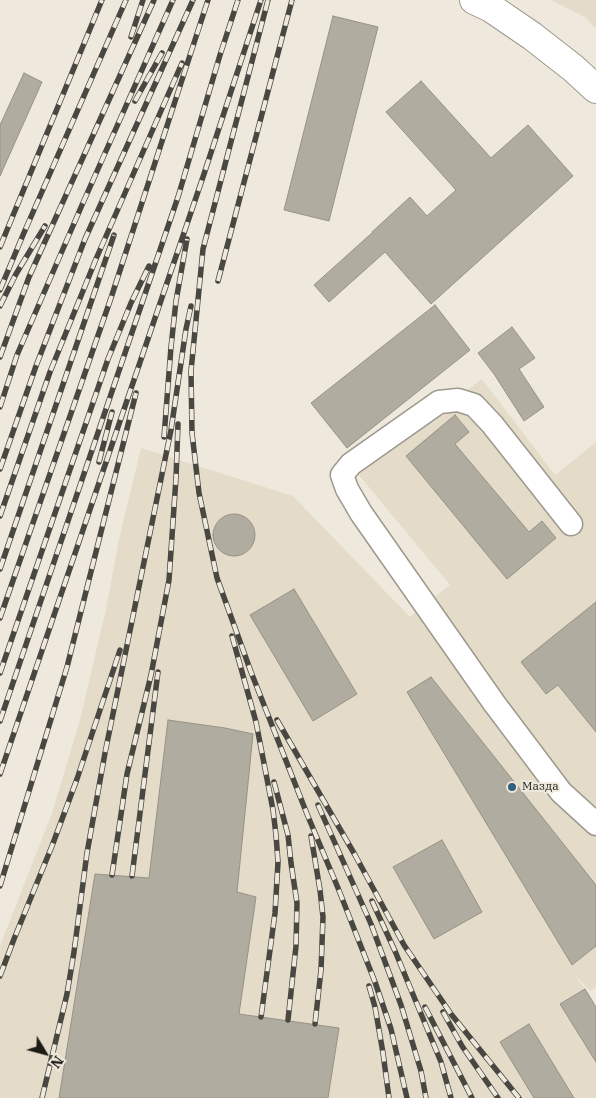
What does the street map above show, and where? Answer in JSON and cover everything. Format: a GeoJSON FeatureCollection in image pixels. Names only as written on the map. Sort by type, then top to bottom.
{"type":"FeatureCollection","features":[{"type":"Feature","properties":{"kind":"main road"},"geometry":{"type":"LineString","coordinates":[[474,0],[490,8],[532,36],[573,68],[596,89]]}},
{"type":"Feature","properties":{"kind":"lane"},"geometry":{"type":"LineString","coordinates":[[571,524],[492,424],[474,405],[458,400],[439,402],[351,464],[342,475],[347,490],[361,513],[494,703],[561,792],[596,824]]}},
{"type":"Feature","properties":{"kind":"shaded area"},"geometry":{"type":"Polygon","coordinates":[[[551,0],[596,0],[596,29],[585,17],[551,0]]]}},
{"type":"Feature","properties":{"kind":"shaded area"},"geometry":{"type":"Polygon","coordinates":[[[482,379],[555,475],[596,442],[596,987],[590,991],[573,973],[596,1007],[596,1098],[0,1098],[0,946],[52,813],[80,720],[106,609],[119,539],[141,448],[293,496],[410,617],[450,585],[358,474],[482,379]]]}},
{"type":"Feature","properties":{"kind":"building"},"geometry":{"type":"Polygon","coordinates":[[[333,16],[378,27],[329,221],[284,210],[333,16]]]}},
{"type":"Feature","properties":{"kind":"building"},"geometry":{"type":"Polygon","coordinates":[[[24,73],[42,82],[0,176],[0,125],[24,73]]]}},
{"type":"Feature","properties":{"kind":"building"},"geometry":{"type":"Polygon","coordinates":[[[421,81],[491,158],[528,125],[573,176],[431,304],[385,252],[329,302],[314,285],[410,197],[427,216],[456,190],[386,112],[421,81]]]}},
{"type":"Feature","properties":{"kind":"building"},"geometry":{"type":"Polygon","coordinates":[[[435,305],[470,350],[347,448],[311,403],[435,305]]]}},
{"type":"Feature","properties":{"kind":"building"},"geometry":{"type":"Polygon","coordinates":[[[512,327],[535,358],[519,369],[544,407],[524,421],[478,353],[512,327]]]}},
{"type":"Feature","properties":{"kind":"building"},"geometry":{"type":"Polygon","coordinates":[[[455,415],[469,432],[455,444],[529,532],[542,521],[556,538],[507,579],[406,456],[455,415]]]}},
{"type":"Feature","properties":{"kind":"building"},"geometry":{"type":"Polygon","coordinates":[[[230,514],[238,514],[249,520],[255,535],[249,550],[238,556],[230,556],[219,550],[213,539],[213,531],[219,520],[230,514]]]}},
{"type":"Feature","properties":{"kind":"building"},"geometry":{"type":"Polygon","coordinates":[[[294,589],[357,694],[313,721],[250,615],[294,589]]]}},
{"type":"Feature","properties":{"kind":"building"},"geometry":{"type":"Polygon","coordinates":[[[596,602],[596,732],[558,685],[546,694],[521,662],[596,602]]]}},
{"type":"Feature","properties":{"kind":"building"},"geometry":{"type":"Polygon","coordinates":[[[431,677],[596,885],[596,946],[572,965],[407,692],[431,677]]]}},
{"type":"Feature","properties":{"kind":"building"},"geometry":{"type":"Polygon","coordinates":[[[168,720],[253,734],[237,892],[256,897],[239,1014],[339,1028],[328,1098],[59,1098],[95,874],[149,878],[168,720]]]}},
{"type":"Feature","properties":{"kind":"building"},"geometry":{"type":"Polygon","coordinates":[[[442,840],[482,912],[434,939],[393,867],[442,840]]]}},
{"type":"Feature","properties":{"kind":"building"},"geometry":{"type":"Polygon","coordinates":[[[585,989],[596,1007],[596,1062],[560,1004],[585,989]]]}},
{"type":"Feature","properties":{"kind":"building"},"geometry":{"type":"Polygon","coordinates":[[[529,1024],[574,1098],[534,1098],[500,1042],[529,1024]]]}},
{"type":"Feature","properties":{"kind":"railway"},"geometry":{"type":"LineString","coordinates":[[0,247],[102,0]]}},
{"type":"Feature","properties":{"kind":"railway"},"geometry":{"type":"LineString","coordinates":[[0,290],[126,0]]}},
{"type":"Feature","properties":{"kind":"railway"},"geometry":{"type":"LineString","coordinates":[[131,37],[143,0]]}},
{"type":"Feature","properties":{"kind":"railway"},"geometry":{"type":"LineString","coordinates":[[0,357],[29,277],[154,0]]}},
{"type":"Feature","properties":{"kind":"railway"},"geometry":{"type":"LineString","coordinates":[[0,407],[17,355],[173,0]]}},
{"type":"Feature","properties":{"kind":"railway"},"geometry":{"type":"LineString","coordinates":[[0,469],[36,366],[85,239],[193,0]]}},
{"type":"Feature","properties":{"kind":"railway"},"geometry":{"type":"LineString","coordinates":[[0,618],[111,298],[208,0]]}},
{"type":"Feature","properties":{"kind":"railway"},"geometry":{"type":"LineString","coordinates":[[0,721],[178,197],[238,0]]}},
{"type":"Feature","properties":{"kind":"railway"},"geometry":{"type":"LineString","coordinates":[[0,774],[204,174],[261,0]]}},
{"type":"Feature","properties":{"kind":"railway"},"geometry":{"type":"LineString","coordinates":[[268,0],[203,249],[191,371],[192,433],[199,493],[217,578],[251,672],[375,982],[391,1029],[407,1098]]}},
{"type":"Feature","properties":{"kind":"railway"},"geometry":{"type":"LineString","coordinates":[[218,281],[292,0]]}},
{"type":"Feature","properties":{"kind":"railway"},"geometry":{"type":"LineString","coordinates":[[135,101],[162,53]]}},
{"type":"Feature","properties":{"kind":"railway"},"geometry":{"type":"LineString","coordinates":[[0,516],[50,372],[96,259],[182,63]]}},
{"type":"Feature","properties":{"kind":"railway"},"geometry":{"type":"LineString","coordinates":[[0,306],[16,274],[45,226]]}},
{"type":"Feature","properties":{"kind":"railway"},"geometry":{"type":"LineString","coordinates":[[0,569],[114,235]]}},
{"type":"Feature","properties":{"kind":"railway"},"geometry":{"type":"LineString","coordinates":[[164,437],[176,301],[187,239]]}},
{"type":"Feature","properties":{"kind":"railway"},"geometry":{"type":"LineString","coordinates":[[0,673],[108,359],[131,303],[149,266]]}},
{"type":"Feature","properties":{"kind":"railway"},"geometry":{"type":"LineString","coordinates":[[42,1098],[67,994],[87,853],[105,753],[171,430],[191,306]]}},
{"type":"Feature","properties":{"kind":"railway"},"geometry":{"type":"LineString","coordinates":[[0,886],[67,667],[136,393]]}},
{"type":"Feature","properties":{"kind":"railway"},"geometry":{"type":"LineString","coordinates":[[99,462],[112,412]]}},
{"type":"Feature","properties":{"kind":"railway"},"geometry":{"type":"LineString","coordinates":[[112,875],[127,774],[151,675],[169,580],[178,424]]}},
{"type":"Feature","properties":{"kind":"railway"},"geometry":{"type":"LineString","coordinates":[[232,636],[256,722],[276,835],[278,862],[275,913],[261,1017]]}},
{"type":"Feature","properties":{"kind":"railway"},"geometry":{"type":"LineString","coordinates":[[0,976],[77,779],[120,650]]}},
{"type":"Feature","properties":{"kind":"railway"},"geometry":{"type":"LineString","coordinates":[[132,876],[158,672]]}},
{"type":"Feature","properties":{"kind":"railway"},"geometry":{"type":"LineString","coordinates":[[277,720],[355,855],[404,945],[451,1014],[519,1098]]}},
{"type":"Feature","properties":{"kind":"railway"},"geometry":{"type":"LineString","coordinates":[[274,782],[288,835],[297,903],[296,946],[288,1020]]}},
{"type":"Feature","properties":{"kind":"railway"},"geometry":{"type":"LineString","coordinates":[[318,805],[371,924],[401,1005],[421,1071],[426,1098]]}},
{"type":"Feature","properties":{"kind":"railway"},"geometry":{"type":"LineString","coordinates":[[311,836],[323,917],[321,970],[315,1024]]}},
{"type":"Feature","properties":{"kind":"railway"},"geometry":{"type":"LineString","coordinates":[[372,901],[441,1062],[451,1098]]}},
{"type":"Feature","properties":{"kind":"railway"},"geometry":{"type":"LineString","coordinates":[[369,986],[375,1007],[389,1098]]}},
{"type":"Feature","properties":{"kind":"railway"},"geometry":{"type":"LineString","coordinates":[[425,1007],[472,1098]]}},
{"type":"Feature","properties":{"kind":"railway"},"geometry":{"type":"LineString","coordinates":[[443,1012],[462,1046],[498,1098]]}},
{"type":"Feature","properties":{"kind":"place","name":"Мазда"},"geometry":{"type":"Point","coordinates":[512,787]}}]}
